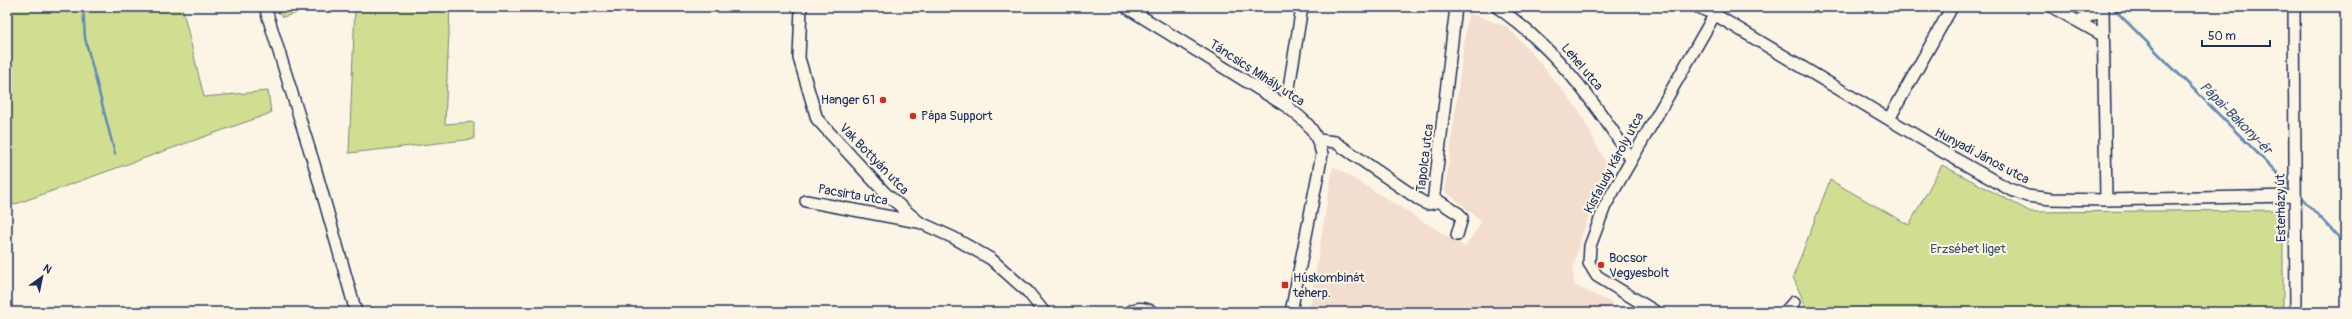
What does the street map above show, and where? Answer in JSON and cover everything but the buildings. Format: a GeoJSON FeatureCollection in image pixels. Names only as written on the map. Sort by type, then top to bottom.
{"type":"FeatureCollection","features":[{"type":"Feature","properties":{"kind":"street"},"geometry":{"type":"LineString","coordinates":[[266,7],[314,164],[356,312]]}},
{"type":"Feature","properties":{"kind":"street","name":"Vak Bottyán utca"},"geometry":{"type":"LineString","coordinates":[[800,7],[798,58],[817,119],[885,193],[919,222],[954,238],[991,259],[1028,292],[1044,312]]}},
{"type":"Feature","properties":{"kind":"street","name":"Táncsics Mihály utca"},"geometry":{"type":"LineString","coordinates":[[1126,7],[1286,106],[1309,124],[1319,140],[1322,154],[1291,312]]}},
{"type":"Feature","properties":{"kind":"street"},"geometry":{"type":"LineString","coordinates":[[1286,106],[1302,7]]}},
{"type":"Feature","properties":{"kind":"street","name":"Tapolca utca"},"geometry":{"type":"LineString","coordinates":[[1319,140],[1335,142],[1421,201],[1427,204],[1433,203],[1456,7]]}},
{"type":"Feature","properties":{"kind":"street","name":"Lehel utca"},"geometry":{"type":"LineString","coordinates":[[1498,7],[1535,36],[1564,65],[1587,93],[1631,159]]}},
{"type":"Feature","properties":{"kind":"street","name":"Hunyadi János utca"},"geometry":{"type":"LineString","coordinates":[[1698,7],[1717,11],[1889,119],[2018,193],[2051,199],[2106,200],[2295,196]]}},
{"type":"Feature","properties":{"kind":"street"},"geometry":{"type":"LineString","coordinates":[[1889,119],[1952,7]]}},
{"type":"Feature","properties":{"kind":"street"},"geometry":{"type":"LineString","coordinates":[[2052,7],[2102,35]]}},
{"type":"Feature","properties":{"kind":"street"},"geometry":{"type":"LineString","coordinates":[[2078,22],[2097,13],[2103,7]]}},
{"type":"Feature","properties":{"kind":"street"},"geometry":{"type":"LineString","coordinates":[[2103,7],[2102,35],[2106,200]]}},
{"type":"Feature","properties":{"kind":"street","name":"Esterházy út"},"geometry":{"type":"LineString","coordinates":[[2294,7],[2296,312]]}},
{"type":"Feature","properties":{"kind":"street","name":"Kisfaludy Károly utca"},"geometry":{"type":"LineString","coordinates":[[1656,312],[1597,276],[1589,263],[1590,246],[1600,216],[1631,159],[1717,11]]}},
{"type":"Feature","properties":{"kind":"street"},"geometry":{"type":"LineString","coordinates":[[1434,198],[1459,214],[1462,218],[1457,235]]}},
{"type":"Feature","properties":{"kind":"street","name":"Pacsirta utca"},"geometry":{"type":"LineString","coordinates":[[806,201],[919,222]]}},
{"type":"Feature","properties":{"kind":"street"},"geometry":{"type":"LineString","coordinates":[[1785,312],[1794,302]]}},
{"type":"Feature","properties":{"kind":"street"},"geometry":{"type":"LineString","coordinates":[[1130,312],[1135,309],[1147,309],[1153,312]]}},
{"type":"Feature","properties":{"kind":"shaded area"},"geometry":{"type":"Polygon","coordinates":[[[1468,13],[1506,26],[1530,51],[1578,109],[1608,167],[1581,237],[1573,269],[1574,285],[1612,303],[1608,312],[1309,312],[1333,166],[1465,247],[1482,221],[1445,191],[1468,13]]]}},
{"type":"Feature","properties":{"kind":"green space"},"geometry":{"type":"Polygon","coordinates":[[[7,7],[182,7],[204,97],[268,91],[271,113],[7,207],[7,7]]]}},
{"type":"Feature","properties":{"kind":"green space"},"geometry":{"type":"Polygon","coordinates":[[[274,7],[319,7],[283,17],[274,7]]]}},
{"type":"Feature","properties":{"kind":"green space"},"geometry":{"type":"Polygon","coordinates":[[[355,7],[450,7],[445,124],[474,122],[474,139],[349,153],[355,7]]]}},
{"type":"Feature","properties":{"kind":"green space","name":"Erzsébet liget"},"geometry":{"type":"Polygon","coordinates":[[[1942,165],[2031,212],[2283,210],[2283,312],[1808,312],[1793,277],[1830,180],[1909,225],[1942,165]]]}},
{"type":"Feature","properties":{"kind":"waterway"},"geometry":{"type":"LineString","coordinates":[[83,7],[85,38],[115,154]]}},
{"type":"Feature","properties":{"kind":"waterway","name":"Pápai-Bakony-ér"},"geometry":{"type":"LineString","coordinates":[[2112,7],[2291,187]]}},
{"type":"Feature","properties":{"kind":"waterway","name":"Pápai-Bakony-ér"},"geometry":{"type":"LineString","coordinates":[[2299,195],[2345,244]]}},
{"type":"Feature","properties":{"kind":"place","name":"Hanger 61"},"geometry":{"type":"Point","coordinates":[883,100]}},
{"type":"Feature","properties":{"kind":"place","name":"Pápa Support"},"geometry":{"type":"Point","coordinates":[913,116]}},
{"type":"Feature","properties":{"kind":"place","name":"Bocsor Vegyesbolt"},"geometry":{"type":"Point","coordinates":[1601,265]}},
{"type":"Feature","properties":{"kind":"place","name":"Húskombinát teherp."},"geometry":{"type":"Point","coordinates":[1285,285]}}]}
